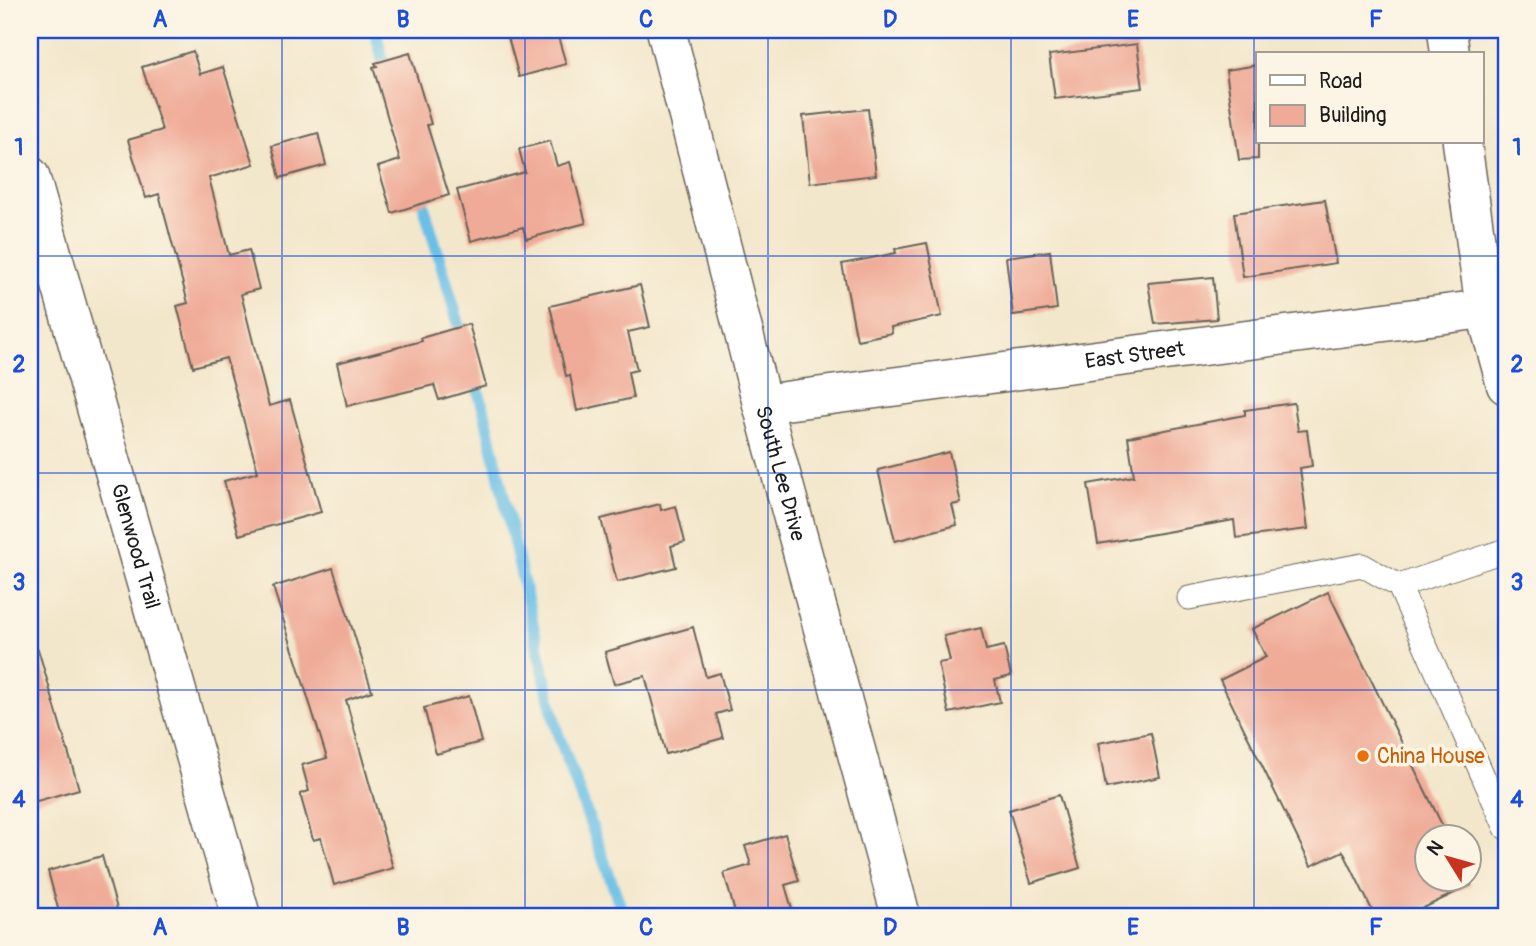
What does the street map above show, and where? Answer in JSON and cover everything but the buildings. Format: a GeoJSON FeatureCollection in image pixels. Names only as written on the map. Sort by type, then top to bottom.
{"type":"FeatureCollection","features":[{"type":"Feature","properties":{"kind":"street","name":"South Lee Drive"},"geometry":{"type":"LineString","coordinates":[[666,30],[762,404],[901,916]]}},
{"type":"Feature","properties":{"kind":"street"},"geometry":{"type":"LineString","coordinates":[[1447,30],[1450,52]]}},
{"type":"Feature","properties":{"kind":"street"},"geometry":{"type":"LineString","coordinates":[[1462,144],[1496,308],[1506,385]]}},
{"type":"Feature","properties":{"kind":"street","name":"Glenwood Trail"},"geometry":{"type":"LineString","coordinates":[[30,176],[241,916]]}},
{"type":"Feature","properties":{"kind":"street","name":"East Street"},"geometry":{"type":"LineString","coordinates":[[762,404],[1496,308]]}},
{"type":"Feature","properties":{"kind":"lane"},"geometry":{"type":"LineString","coordinates":[[1399,586],[1506,550]]}},
{"type":"Feature","properties":{"kind":"lane"},"geometry":{"type":"LineString","coordinates":[[1189,598],[1362,565],[1399,586],[1506,828]]}},
{"type":"Feature","properties":{"kind":"waterway"},"geometry":{"type":"LineString","coordinates":[[375,30],[387,77]]}},
{"type":"Feature","properties":{"kind":"waterway"},"geometry":{"type":"LineString","coordinates":[[419,189],[464,342]]}},
{"type":"Feature","properties":{"kind":"waterway"},"geometry":{"type":"LineString","coordinates":[[473,373],[485,414],[557,731],[624,916]]}},
{"type":"Feature","properties":{"kind":"place","name":"China House"},"geometry":{"type":"Point","coordinates":[1363,756]}}]}
